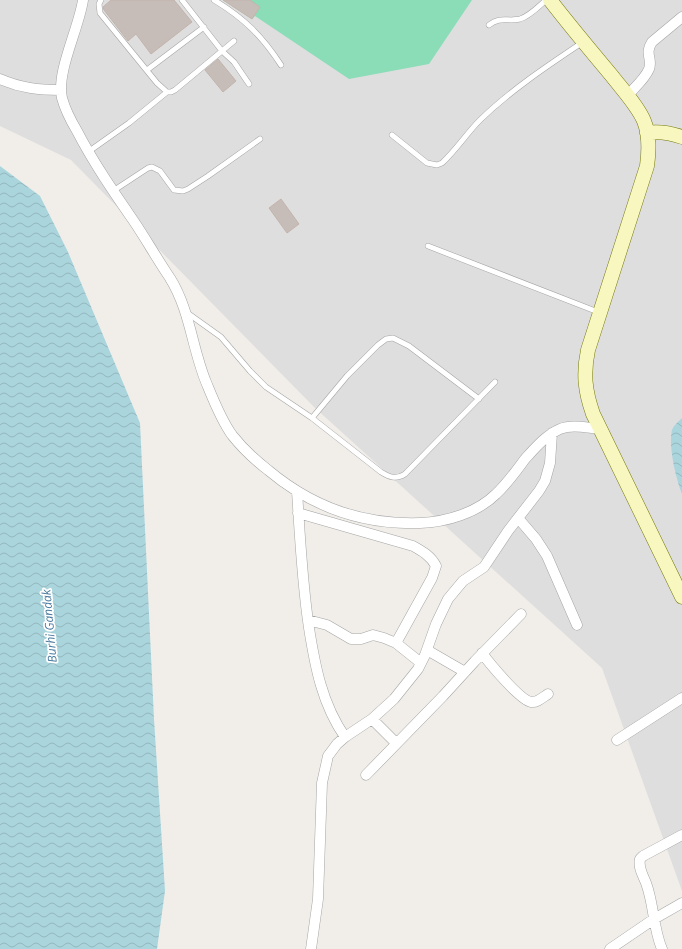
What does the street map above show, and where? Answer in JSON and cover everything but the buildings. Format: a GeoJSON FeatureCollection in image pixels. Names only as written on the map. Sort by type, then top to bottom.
{"type":"FeatureCollection","features":[{"type":"Feature","properties":{"kind":"street"},"geometry":{"type":"LineString","coordinates":[[83,0],[64,68],[61,90],[62,99],[69,116],[88,152],[170,278],[185,311],[196,354],[205,381],[230,432],[255,460],[297,491],[311,500],[327,507],[372,520],[418,523],[443,520],[471,510],[488,501],[496,494],[535,448],[552,433],[559,429],[568,427],[600,429]]}},
{"type":"Feature","properties":{"kind":"street"},"geometry":{"type":"LineString","coordinates":[[550,0],[627,96],[644,121],[647,133],[649,155],[588,350],[585,376],[586,391],[589,403],[600,429],[682,597]]}},
{"type":"Feature","properties":{"kind":"street"},"geometry":{"type":"LineString","coordinates":[[627,96],[645,76],[650,68],[648,55],[649,46],[682,17]]}},
{"type":"Feature","properties":{"kind":"street"},"geometry":{"type":"LineString","coordinates":[[0,79],[37,90],[61,90]]}},
{"type":"Feature","properties":{"kind":"street"},"geometry":{"type":"LineString","coordinates":[[647,133],[656,131],[682,137]]}},
{"type":"Feature","properties":{"kind":"street"},"geometry":{"type":"LineString","coordinates":[[311,949],[318,899],[322,783],[324,768],[328,756],[344,737],[372,718],[403,689],[421,663],[436,624],[448,599],[462,581],[484,567],[518,518],[540,491],[550,462],[552,433]]}},
{"type":"Feature","properties":{"kind":"street"},"geometry":{"type":"LineString","coordinates":[[297,491],[300,548],[308,620],[314,656],[326,701],[336,725],[344,737]]}},
{"type":"Feature","properties":{"kind":"street"},"geometry":{"type":"LineString","coordinates":[[298,513],[413,546],[425,553],[433,561],[436,566],[432,578],[396,643]]}},
{"type":"Feature","properties":{"kind":"street"},"geometry":{"type":"LineString","coordinates":[[518,518],[536,539],[547,556],[577,625]]}},
{"type":"Feature","properties":{"kind":"street"},"geometry":{"type":"LineString","coordinates":[[366,775],[521,614]]}},
{"type":"Feature","properties":{"kind":"street"},"geometry":{"type":"LineString","coordinates":[[308,620],[327,625],[351,639],[361,639],[374,636],[384,638],[396,643],[421,663]]}},
{"type":"Feature","properties":{"kind":"street"},"geometry":{"type":"LineString","coordinates":[[427,650],[465,672]]}},
{"type":"Feature","properties":{"kind":"street"},"geometry":{"type":"LineString","coordinates":[[482,654],[517,693],[529,702],[533,703],[548,694]]}},
{"type":"Feature","properties":{"kind":"street"},"geometry":{"type":"LineString","coordinates":[[617,740],[682,698]]}},
{"type":"Feature","properties":{"kind":"street"},"geometry":{"type":"LineString","coordinates":[[372,718],[396,743]]}},
{"type":"Feature","properties":{"kind":"street"},"geometry":{"type":"LineString","coordinates":[[662,949],[654,919],[648,886],[640,867],[640,859],[642,856],[682,835]]}},
{"type":"Feature","properties":{"kind":"street"},"geometry":{"type":"LineString","coordinates":[[610,949],[654,919],[682,903]]}},
{"type":"Feature","properties":{"kind":"lane"},"geometry":{"type":"LineString","coordinates":[[101,0],[99,4],[100,12],[157,83],[167,92]]}},
{"type":"Feature","properties":{"kind":"lane"},"geometry":{"type":"LineString","coordinates":[[182,0],[222,51],[234,62],[249,84]]}},
{"type":"Feature","properties":{"kind":"lane"},"geometry":{"type":"LineString","coordinates":[[214,0],[236,15],[255,31],[281,65]]}},
{"type":"Feature","properties":{"kind":"lane"},"geometry":{"type":"LineString","coordinates":[[488,25],[498,20],[520,19],[546,0]]}},
{"type":"Feature","properties":{"kind":"lane"},"geometry":{"type":"LineString","coordinates":[[147,70],[204,27]]}},
{"type":"Feature","properties":{"kind":"lane"},"geometry":{"type":"LineString","coordinates":[[88,152],[129,123],[167,92],[175,90],[234,41]]}},
{"type":"Feature","properties":{"kind":"lane"},"geometry":{"type":"LineString","coordinates":[[392,135],[427,163],[437,165],[442,163],[470,130],[497,104],[548,66],[584,42]]}},
{"type":"Feature","properties":{"kind":"lane"},"geometry":{"type":"LineString","coordinates":[[113,191],[148,168],[152,167],[160,171],[174,190],[179,191],[188,189],[260,139]]}},
{"type":"Feature","properties":{"kind":"lane"},"geometry":{"type":"LineString","coordinates":[[428,246],[599,312]]}},
{"type":"Feature","properties":{"kind":"lane"},"geometry":{"type":"LineString","coordinates":[[185,311],[221,337],[250,372],[266,387],[312,418],[386,475],[397,478],[405,474],[495,382]]}},
{"type":"Feature","properties":{"kind":"lane"},"geometry":{"type":"LineString","coordinates":[[312,418],[347,376],[378,345],[386,339],[393,338],[408,346],[479,399]]}},
{"type":"Feature","properties":{"kind":"shaded area"},"geometry":{"type":"Polygon","coordinates":[[[0,0],[682,0],[682,891],[602,668],[314,407],[71,160],[0,126],[0,0]]]}},
{"type":"Feature","properties":{"kind":"green space"},"geometry":{"type":"Polygon","coordinates":[[[223,0],[472,0],[429,64],[349,79],[255,16],[252,19],[223,0]]]}},
{"type":"Feature","properties":{"kind":"water","name":"Burhi Gandak"},"geometry":{"type":"Polygon","coordinates":[[[0,166],[40,196],[68,252],[140,423],[154,719],[165,891],[157,949],[0,949],[0,166]]]}},
{"type":"Feature","properties":{"kind":"water"},"geometry":{"type":"Polygon","coordinates":[[[682,418],[682,494],[675,471],[671,437],[673,428],[682,418]]]}}]}
